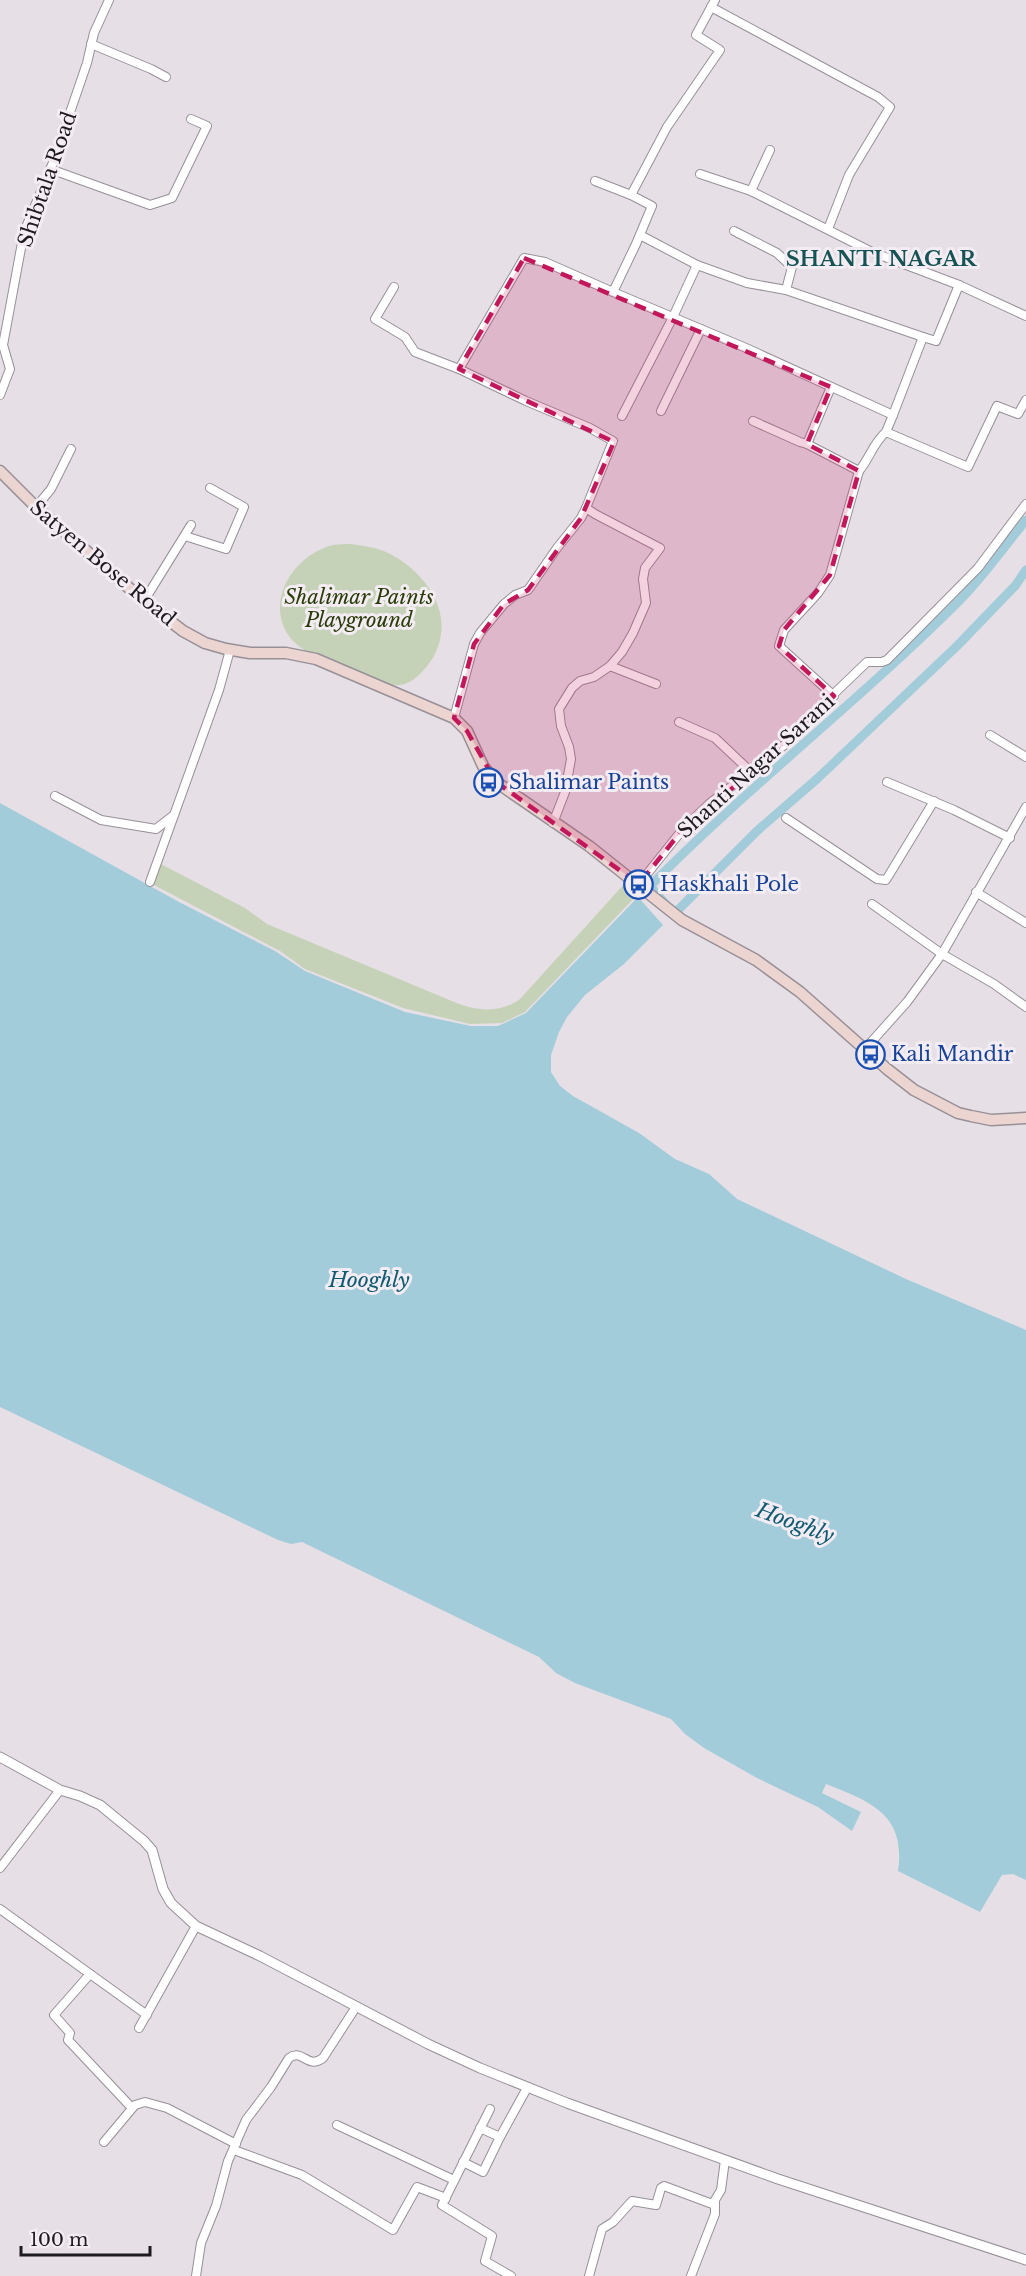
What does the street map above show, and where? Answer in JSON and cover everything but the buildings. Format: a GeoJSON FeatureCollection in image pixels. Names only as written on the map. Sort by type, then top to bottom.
{"type":"FeatureCollection","features":[{"type":"Feature","properties":{"kind":"main road","name":"Satyen Bose Road"},"geometry":{"type":"LineString","coordinates":[[0,471],[36,507],[144,601],[183,631],[205,643],[250,653],[286,652],[309,657],[454,718]]}},
{"type":"Feature","properties":{"kind":"main road"},"geometry":{"type":"LineString","coordinates":[[454,718],[467,731],[483,766],[491,777],[516,798],[589,846],[682,920],[764,966],[800,992],[914,1090],[958,1113],[992,1120],[1026,1116]]}},
{"type":"Feature","properties":{"kind":"street","name":"Shibtala Road"},"geometry":{"type":"LineString","coordinates":[[0,395],[10,369],[3,345],[24,232],[50,169],[87,63],[94,33],[109,0]]}},
{"type":"Feature","properties":{"kind":"street"},"geometry":{"type":"LineString","coordinates":[[631,195],[667,127],[720,50],[696,35],[713,4],[878,97],[890,107],[849,175],[828,229]]}},
{"type":"Feature","properties":{"kind":"street"},"geometry":{"type":"LineString","coordinates":[[91,44],[166,77]]}},
{"type":"Feature","properties":{"kind":"street"},"geometry":{"type":"LineString","coordinates":[[50,169],[150,205],[172,198],[207,126],[191,119]]}},
{"type":"Feature","properties":{"kind":"street"},"geometry":{"type":"LineString","coordinates":[[751,191],[770,150]]}},
{"type":"Feature","properties":{"kind":"street"},"geometry":{"type":"LineString","coordinates":[[700,174],[751,191],[872,252],[959,285],[1026,316]]}},
{"type":"Feature","properties":{"kind":"street"},"geometry":{"type":"LineString","coordinates":[[595,181],[652,206],[614,292]]}},
{"type":"Feature","properties":{"kind":"street"},"geometry":{"type":"LineString","coordinates":[[734,231],[777,254],[792,267],[786,290]]}},
{"type":"Feature","properties":{"kind":"street"},"geometry":{"type":"LineString","coordinates":[[640,235],[697,265],[747,283],[786,290],[936,341],[959,285]]}},
{"type":"Feature","properties":{"kind":"street"},"geometry":{"type":"LineString","coordinates":[[459,369],[524,258],[545,262],[893,415]]}},
{"type":"Feature","properties":{"kind":"street"},"geometry":{"type":"LineString","coordinates":[[622,416],[697,265]]}},
{"type":"Feature","properties":{"kind":"street"},"geometry":{"type":"LineString","coordinates":[[394,287],[375,319],[405,337],[415,352],[459,369],[590,428],[613,441],[581,518],[528,590],[504,604],[480,633],[474,644],[454,718]]}},
{"type":"Feature","properties":{"kind":"street"},"geometry":{"type":"LineString","coordinates":[[661,411],[701,329]]}},
{"type":"Feature","properties":{"kind":"street"},"geometry":{"type":"LineString","coordinates":[[834,696],[779,646],[784,630],[818,593],[830,575],[860,471],[876,441],[886,432],[923,337]]}},
{"type":"Feature","properties":{"kind":"street"},"geometry":{"type":"LineString","coordinates":[[807,444],[831,387]]}},
{"type":"Feature","properties":{"kind":"street"},"geometry":{"type":"LineString","coordinates":[[886,432],[968,467],[997,406],[1018,414],[1026,400]]}},
{"type":"Feature","properties":{"kind":"street"},"geometry":{"type":"LineString","coordinates":[[753,421],[807,444],[860,471]]}},
{"type":"Feature","properties":{"kind":"street"},"geometry":{"type":"LineString","coordinates":[[36,507],[51,489],[71,449]]}},
{"type":"Feature","properties":{"kind":"street"},"geometry":{"type":"LineString","coordinates":[[185,536],[226,549],[244,507],[210,488]]}},
{"type":"Feature","properties":{"kind":"street","name":"Shanti Nagar Sarani"},"geometry":{"type":"LineString","coordinates":[[641,887],[683,829],[750,771],[788,742],[867,662],[887,660],[978,568],[1026,504]]}},
{"type":"Feature","properties":{"kind":"street"},"geometry":{"type":"LineString","coordinates":[[554,823],[565,792],[571,759],[561,726],[559,709],[572,688],[580,681],[594,677],[610,666],[622,652],[646,603],[643,579],[645,568],[660,548],[586,508]]}},
{"type":"Feature","properties":{"kind":"street"},"geometry":{"type":"LineString","coordinates":[[144,601],[191,525]]}},
{"type":"Feature","properties":{"kind":"street"},"geometry":{"type":"LineString","coordinates":[[150,882],[219,690],[230,650]]}},
{"type":"Feature","properties":{"kind":"street"},"geometry":{"type":"LineString","coordinates":[[610,666],[656,684]]}},
{"type":"Feature","properties":{"kind":"street"},"geometry":{"type":"LineString","coordinates":[[679,722],[715,738],[750,771]]}},
{"type":"Feature","properties":{"kind":"street"},"geometry":{"type":"LineString","coordinates":[[990,735],[1026,757]]}},
{"type":"Feature","properties":{"kind":"street"},"geometry":{"type":"LineString","coordinates":[[886,783],[934,801],[1010,838]]}},
{"type":"Feature","properties":{"kind":"street"},"geometry":{"type":"LineString","coordinates":[[55,796],[101,820],[156,829],[174,815]]}},
{"type":"Feature","properties":{"kind":"street"},"geometry":{"type":"LineString","coordinates":[[786,818],[877,879],[886,880],[934,801]]}},
{"type":"Feature","properties":{"kind":"street"},"geometry":{"type":"LineString","coordinates":[[865,1049],[907,1002],[942,954],[1026,807]]}},
{"type":"Feature","properties":{"kind":"street"},"geometry":{"type":"LineString","coordinates":[[976,892],[1026,923]]}},
{"type":"Feature","properties":{"kind":"street"},"geometry":{"type":"LineString","coordinates":[[872,904],[942,954],[994,984],[1026,1007]]}},
{"type":"Feature","properties":{"kind":"street"},"geometry":{"type":"LineString","coordinates":[[0,1757],[60,1790],[100,1805],[144,1841],[152,1850],[163,1889],[171,1903],[196,1926],[260,1956],[438,2049],[527,2088],[725,2160],[866,2209],[1026,2260]]}},
{"type":"Feature","properties":{"kind":"street"},"geometry":{"type":"LineString","coordinates":[[0,1868],[60,1790]]}},
{"type":"Feature","properties":{"kind":"street"},"geometry":{"type":"LineString","coordinates":[[0,1909],[147,2015]]}},
{"type":"Feature","properties":{"kind":"street"},"geometry":{"type":"LineString","coordinates":[[139,2028],[196,1926]]}},
{"type":"Feature","properties":{"kind":"street"},"geometry":{"type":"LineString","coordinates":[[90,1974],[54,2015],[70,2033],[68,2040],[132,2108]]}},
{"type":"Feature","properties":{"kind":"street"},"geometry":{"type":"LineString","coordinates":[[196,2276],[201,2243],[216,2206],[224,2170],[246,2120],[271,2088],[289,2058],[298,2054],[311,2062],[317,2062],[323,2058],[356,2007]]}},
{"type":"Feature","properties":{"kind":"street"},"geometry":{"type":"LineString","coordinates":[[463,2162],[483,2172],[527,2088]]}},
{"type":"Feature","properties":{"kind":"street"},"geometry":{"type":"LineString","coordinates":[[104,2142],[135,2105],[145,2102],[152,2103],[167,2108],[235,2147],[302,2175],[393,2230],[417,2187],[446,2198]]}},
{"type":"Feature","properties":{"kind":"street"},"geometry":{"type":"LineString","coordinates":[[490,2109],[442,2205],[492,2236],[485,2260],[511,2276]]}},
{"type":"Feature","properties":{"kind":"street"},"geometry":{"type":"LineString","coordinates":[[337,2125],[454,2180]]}},
{"type":"Feature","properties":{"kind":"street"},"geometry":{"type":"LineString","coordinates":[[480,2128],[501,2137]]}},
{"type":"Feature","properties":{"kind":"street"},"geometry":{"type":"LineString","coordinates":[[691,2276],[715,2214],[725,2160]]}},
{"type":"Feature","properties":{"kind":"street"},"geometry":{"type":"LineString","coordinates":[[589,2276],[602,2229],[613,2222],[632,2201],[656,2205],[661,2188],[664,2186],[715,2205]]}},
{"type":"Feature","properties":{"kind":"highlighted area"},"geometry":{"type":"Polygon","coordinates":[[[524,258],[831,387],[807,444],[859,471],[830,575],[784,630],[779,646],[834,696],[788,742],[683,829],[639,884],[496,782],[467,731],[454,718],[474,644],[504,604],[528,590],[581,518],[614,442],[459,369],[524,258]]]}},
{"type":"Feature","properties":{"kind":"green space","name":"Shalimar Paints Playground"},"geometry":{"type":"Polygon","coordinates":[[[351,544],[378,549],[400,560],[424,582],[439,609],[442,625],[440,640],[434,656],[418,676],[405,684],[381,683],[309,653],[287,633],[281,619],[280,605],[283,592],[288,579],[297,567],[307,557],[320,550],[333,545],[351,544]]]}},
{"type":"Feature","properties":{"kind":"green space"},"geometry":{"type":"Polygon","coordinates":[[[161,864],[245,908],[267,924],[459,1004],[483,1009],[498,1009],[520,999],[626,882],[638,894],[525,1012],[502,1023],[470,1024],[403,1008],[305,969],[280,951],[154,885],[161,864]]]}},
{"type":"Feature","properties":{"kind":"water","name":"Hooghly"},"geometry":{"type":"Polygon","coordinates":[[[0,803],[179,902],[275,951],[305,971],[405,1012],[471,1026],[498,1026],[526,1013],[638,897],[663,925],[624,964],[585,995],[567,1017],[551,1055],[551,1072],[560,1086],[573,1096],[639,1133],[675,1159],[709,1174],[737,1199],[906,1279],[1026,1330],[1026,1880],[1013,1874],[1002,1875],[980,1912],[898,1871],[897,1836],[891,1824],[882,1813],[858,1797],[826,1784],[822,1793],[861,1812],[852,1831],[818,1807],[757,1778],[704,1748],[685,1734],[671,1719],[575,1683],[556,1673],[539,1657],[302,1542],[291,1544],[278,1540],[0,1407],[0,803]]]}},
{"type":"Feature","properties":{"kind":"waterway"},"geometry":{"type":"LineString","coordinates":[[1026,520],[985,572],[921,638],[726,813],[650,886],[674,914],[757,831],[818,778],[957,646],[1015,586],[1026,570]]}},
{"type":"Feature","properties":{"kind":"place","name":"Shalimar Paints"},"geometry":{"type":"Point","coordinates":[488,782]}},
{"type":"Feature","properties":{"kind":"place","name":"Haskhali Pole"},"geometry":{"type":"Point","coordinates":[639,884]}},
{"type":"Feature","properties":{"kind":"place","name":"Kali Mandir"},"geometry":{"type":"Point","coordinates":[870,1054]}},
{"type":"Feature","properties":{"kind":"district","name":"SHANTI NAGAR"},"geometry":{"type":"Point","coordinates":[881,259]}}]}
